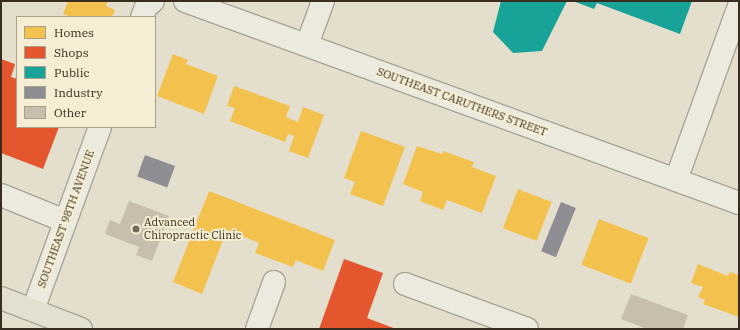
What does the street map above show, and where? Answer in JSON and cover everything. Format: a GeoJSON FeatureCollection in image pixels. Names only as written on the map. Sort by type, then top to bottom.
{"type":"FeatureCollection","features":[{"type":"Feature","properties":{"kind":"main road"},"geometry":{"type":"LineString","coordinates":[[1,298],[80,329]]}},
{"type":"Feature","properties":{"kind":"street"},"geometry":{"type":"LineString","coordinates":[[142,16],[146,8],[154,1]]}},
{"type":"Feature","properties":{"kind":"street","name":"SOUTHEAST CARUTHERS STREET"},"geometry":{"type":"LineString","coordinates":[[185,1],[739,203]]}},
{"type":"Feature","properties":{"kind":"street"},"geometry":{"type":"LineString","coordinates":[[307,45],[323,1]]}},
{"type":"Feature","properties":{"kind":"street"},"geometry":{"type":"LineString","coordinates":[[676,180],[739,6]]}},
{"type":"Feature","properties":{"kind":"street","name":"SOUTHEAST 98TH AVENUE"},"geometry":{"type":"LineString","coordinates":[[33,310],[100,128]]}},
{"type":"Feature","properties":{"kind":"street"},"geometry":{"type":"LineString","coordinates":[[1,195],[65,221]]}},
{"type":"Feature","properties":{"kind":"street"},"geometry":{"type":"LineString","coordinates":[[257,329],[274,282]]}},
{"type":"Feature","properties":{"kind":"street"},"geometry":{"type":"LineString","coordinates":[[405,284],[484,321],[527,329]]}},
{"type":"Feature","properties":{"kind":"building: Homes"},"geometry":{"type":"Polygon","coordinates":[[[68,1],[108,1],[106,6],[115,10],[112,16],[68,16],[63,14],[68,1]]]}},
{"type":"Feature","properties":{"kind":"building: Homes"},"geometry":{"type":"Polygon","coordinates":[[[173,54],[188,60],[186,64],[218,76],[204,114],[157,96],[173,54]]]}},
{"type":"Feature","properties":{"kind":"building: Homes"},"geometry":{"type":"Polygon","coordinates":[[[234,86],[290,106],[286,117],[298,122],[303,107],[324,115],[308,158],[289,151],[294,136],[288,134],[285,142],[230,121],[235,108],[227,106],[234,86]]]}},
{"type":"Feature","properties":{"kind":"building: Homes"},"geometry":{"type":"Polygon","coordinates":[[[361,131],[405,147],[383,206],[350,194],[355,182],[344,178],[361,131]]]}},
{"type":"Feature","properties":{"kind":"building: Homes"},"geometry":{"type":"Polygon","coordinates":[[[417,146],[442,154],[443,151],[474,162],[472,167],[496,176],[482,213],[447,200],[443,210],[420,201],[423,192],[403,184],[417,146]]]}},
{"type":"Feature","properties":{"kind":"building: Homes"},"geometry":{"type":"Polygon","coordinates":[[[518,189],[552,202],[537,241],[503,228],[518,189]]]}},
{"type":"Feature","properties":{"kind":"building: Homes"},"geometry":{"type":"Polygon","coordinates":[[[209,191],[335,240],[323,271],[296,260],[293,267],[255,253],[259,243],[227,230],[202,294],[173,282],[209,191]]]}},
{"type":"Feature","properties":{"kind":"building: Homes"},"geometry":{"type":"Polygon","coordinates":[[[599,219],[648,238],[631,284],[581,265],[599,219]]]}},
{"type":"Feature","properties":{"kind":"building: Homes"},"geometry":{"type":"Polygon","coordinates":[[[698,264],[728,276],[730,272],[739,275],[739,317],[703,304],[705,300],[698,297],[703,287],[691,283],[698,264]]]}},
{"type":"Feature","properties":{"kind":"building: Shops"},"geometry":{"type":"Polygon","coordinates":[[[1,59],[15,64],[11,77],[16,79],[16,128],[59,128],[43,169],[1,153],[1,59]]]}},
{"type":"Feature","properties":{"kind":"building: Shops"},"geometry":{"type":"Polygon","coordinates":[[[344,259],[383,273],[367,318],[396,329],[319,329],[344,259]]]}},
{"type":"Feature","properties":{"kind":"building: Public"},"geometry":{"type":"Polygon","coordinates":[[[501,1],[567,1],[542,51],[513,53],[493,32],[501,1]]]}},
{"type":"Feature","properties":{"kind":"building: Public"},"geometry":{"type":"Polygon","coordinates":[[[573,1],[692,1],[680,34],[597,3],[594,9],[573,1]]]}},
{"type":"Feature","properties":{"kind":"building: Industry"},"geometry":{"type":"Polygon","coordinates":[[[145,155],[175,166],[167,188],[137,177],[145,155]]]}},
{"type":"Feature","properties":{"kind":"building: Industry"},"geometry":{"type":"Polygon","coordinates":[[[561,202],[576,208],[556,257],[541,251],[561,202]]]}},
{"type":"Feature","properties":{"kind":"building: Other","name":"Advanced Chiropractic Clinic"},"geometry":{"type":"Polygon","coordinates":[[[129,201],[169,216],[152,261],[136,255],[139,247],[105,234],[110,220],[120,224],[129,201]]]}},
{"type":"Feature","properties":{"kind":"building: Other"},"geometry":{"type":"Polygon","coordinates":[[[631,294],[688,315],[683,329],[647,329],[621,319],[631,294]]]}},
{"type":"Feature","properties":{"kind":"place","name":"Advanced Chiropractic Clinic"},"geometry":{"type":"Point","coordinates":[136,229]}}]}
